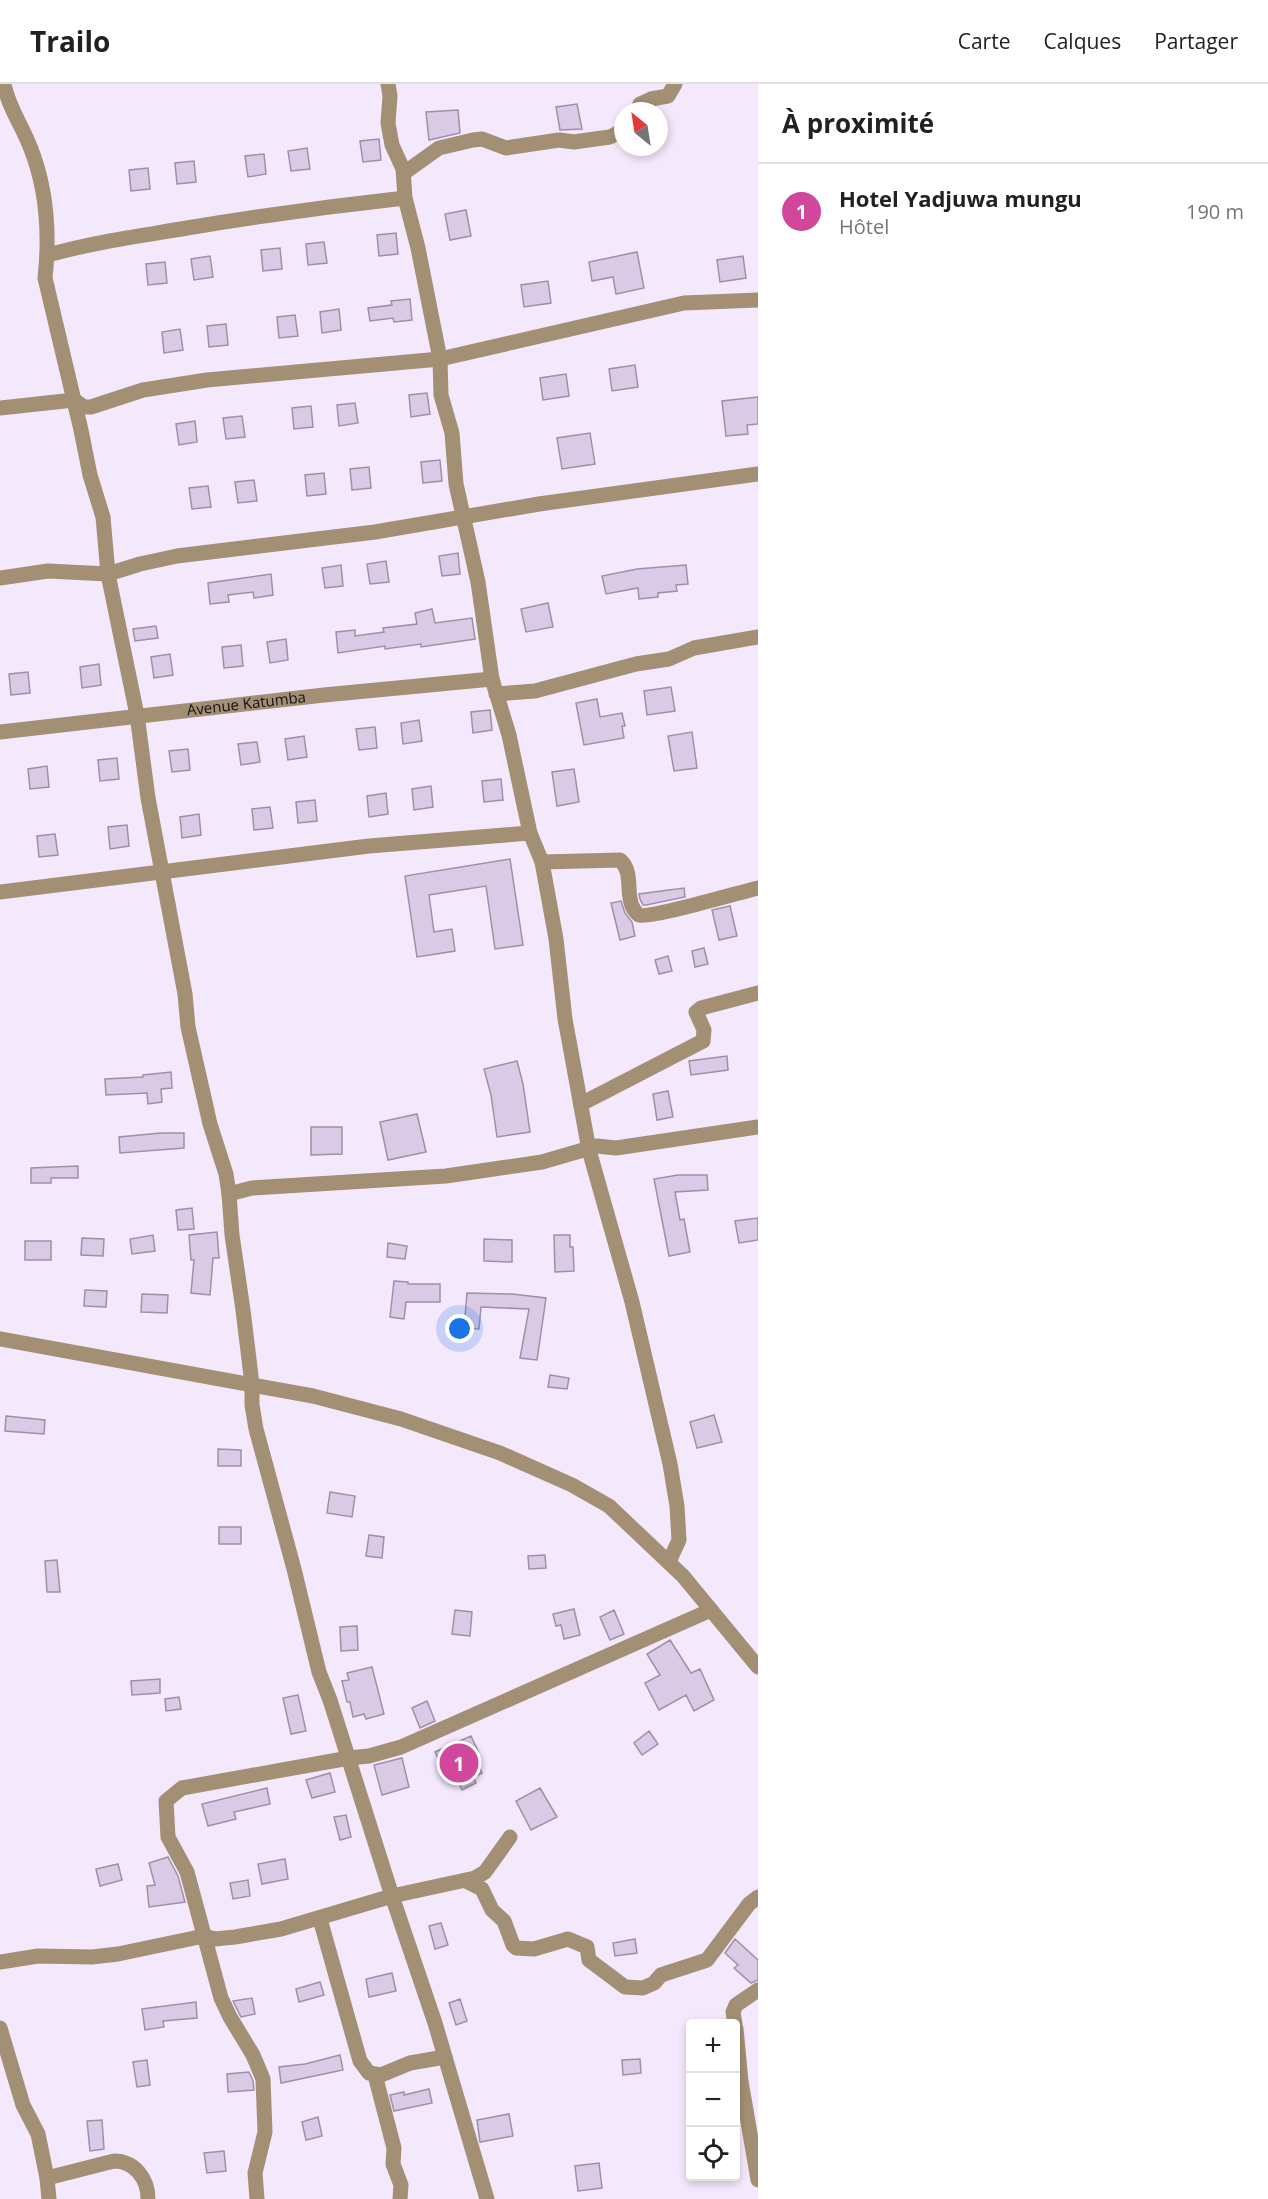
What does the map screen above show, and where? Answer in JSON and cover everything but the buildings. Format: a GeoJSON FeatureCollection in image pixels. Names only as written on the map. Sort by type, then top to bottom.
{"type":"FeatureCollection","features":[{"type":"Feature","properties":{"kind":"street"},"geometry":{"type":"LineString","coordinates":[[388,84],[390,104],[388,123],[392,145],[404,173],[405,198],[418,248],[440,359],[441,395],[452,433],[456,484],[478,582],[494,686],[508,735],[530,833],[543,862],[556,939],[565,1019],[589,1150],[632,1302],[670,1464],[677,1506],[679,1540],[669,1562]]}},
{"type":"Feature","properties":{"kind":"street"},"geometry":{"type":"LineString","coordinates":[[647,102],[668,96],[675,84]]}},
{"type":"Feature","properties":{"kind":"street"},"geometry":{"type":"LineString","coordinates":[[4,93],[30,146],[45,194],[48,255],[45,278],[49,302],[90,475],[103,517],[108,574],[137,715],[148,798],[182,974],[188,1027],[210,1124],[230,1194],[232,1235],[256,1429],[319,1672],[417,1968],[487,2199]]}},
{"type":"Feature","properties":{"kind":"street"},"geometry":{"type":"LineString","coordinates":[[404,173],[439,148],[473,140],[482,139],[506,148],[559,140],[585,141],[614,135]]}},
{"type":"Feature","properties":{"kind":"street"},"geometry":{"type":"LineString","coordinates":[[48,255],[125,237],[337,205],[405,198]]}},
{"type":"Feature","properties":{"kind":"street"},"geometry":{"type":"LineString","coordinates":[[0,408],[74,400],[84,407],[91,407],[142,390],[207,380],[440,359],[684,303],[758,300]]}},
{"type":"Feature","properties":{"kind":"street"},"geometry":{"type":"LineString","coordinates":[[0,578],[48,571],[108,574],[177,556],[375,532],[539,504],[758,474]]}},
{"type":"Feature","properties":{"kind":"street","name":"Avenue Katumba"},"geometry":{"type":"LineString","coordinates":[[0,732],[137,715],[494,686],[535,691],[636,664],[669,659],[694,648],[758,637]]}},
{"type":"Feature","properties":{"kind":"street"},"geometry":{"type":"LineString","coordinates":[[0,892],[369,846],[530,833]]}},
{"type":"Feature","properties":{"kind":"street"},"geometry":{"type":"LineString","coordinates":[[543,862],[620,860],[626,866],[633,907],[641,916],[758,888]]}},
{"type":"Feature","properties":{"kind":"street"},"geometry":{"type":"LineString","coordinates":[[581,1104],[703,1041],[704,1030],[696,1012],[701,1008],[758,993]]}},
{"type":"Feature","properties":{"kind":"street"},"geometry":{"type":"LineString","coordinates":[[230,1194],[252,1188],[365,1182],[477,1172],[542,1162],[597,1146],[616,1148],[758,1127]]}},
{"type":"Feature","properties":{"kind":"street"},"geometry":{"type":"LineString","coordinates":[[0,1339],[313,1396],[400,1419],[500,1453],[572,1485],[609,1506],[669,1562],[758,1667]]}},
{"type":"Feature","properties":{"kind":"street"},"geometry":{"type":"LineString","coordinates":[[257,2199],[255,2173],[265,2132],[263,2079],[253,2055],[221,1998],[188,1872],[168,1837],[166,1801],[182,1788],[369,1756],[401,1747],[711,1610]]}},
{"type":"Feature","properties":{"kind":"street"},"geometry":{"type":"LineString","coordinates":[[0,1962],[38,1956],[92,1957],[204,1936],[223,1939],[281,1929],[392,1896],[466,1881],[485,1872],[510,1837]]}},
{"type":"Feature","properties":{"kind":"street"},"geometry":{"type":"LineString","coordinates":[[466,1881],[482,1889],[492,1910],[504,1921],[516,1948],[534,1949],[563,1940],[578,1942],[587,1947],[589,1960],[625,1987],[635,1989],[654,1983],[661,1975],[707,1960],[749,1904],[758,1897]]}},
{"type":"Feature","properties":{"kind":"street"},"geometry":{"type":"LineString","coordinates":[[320,1919],[360,2061],[369,2073],[381,2075],[410,2063],[445,2057]]}},
{"type":"Feature","properties":{"kind":"street"},"geometry":{"type":"LineString","coordinates":[[734,2019],[733,2012],[736,2005],[758,1990]]}},
{"type":"Feature","properties":{"kind":"street"},"geometry":{"type":"LineString","coordinates":[[0,2028],[23,2105],[38,2134],[49,2199]]}},
{"type":"Feature","properties":{"kind":"street"},"geometry":{"type":"LineString","coordinates":[[740,2072],[758,2180]]}},
{"type":"Feature","properties":{"kind":"street"},"geometry":{"type":"LineString","coordinates":[[375,2075],[394,2148],[393,2164],[401,2189],[400,2199]]}},
{"type":"Feature","properties":{"kind":"street"},"geometry":{"type":"LineString","coordinates":[[47,2178],[114,2161],[123,2161],[133,2165],[139,2172],[145,2184],[148,2199]]}},
{"type":"Feature","properties":{"kind":"place","name":"Hotel Yadjuwa mungu"},"geometry":{"type":"Point","coordinates":[459,1763]}}]}
